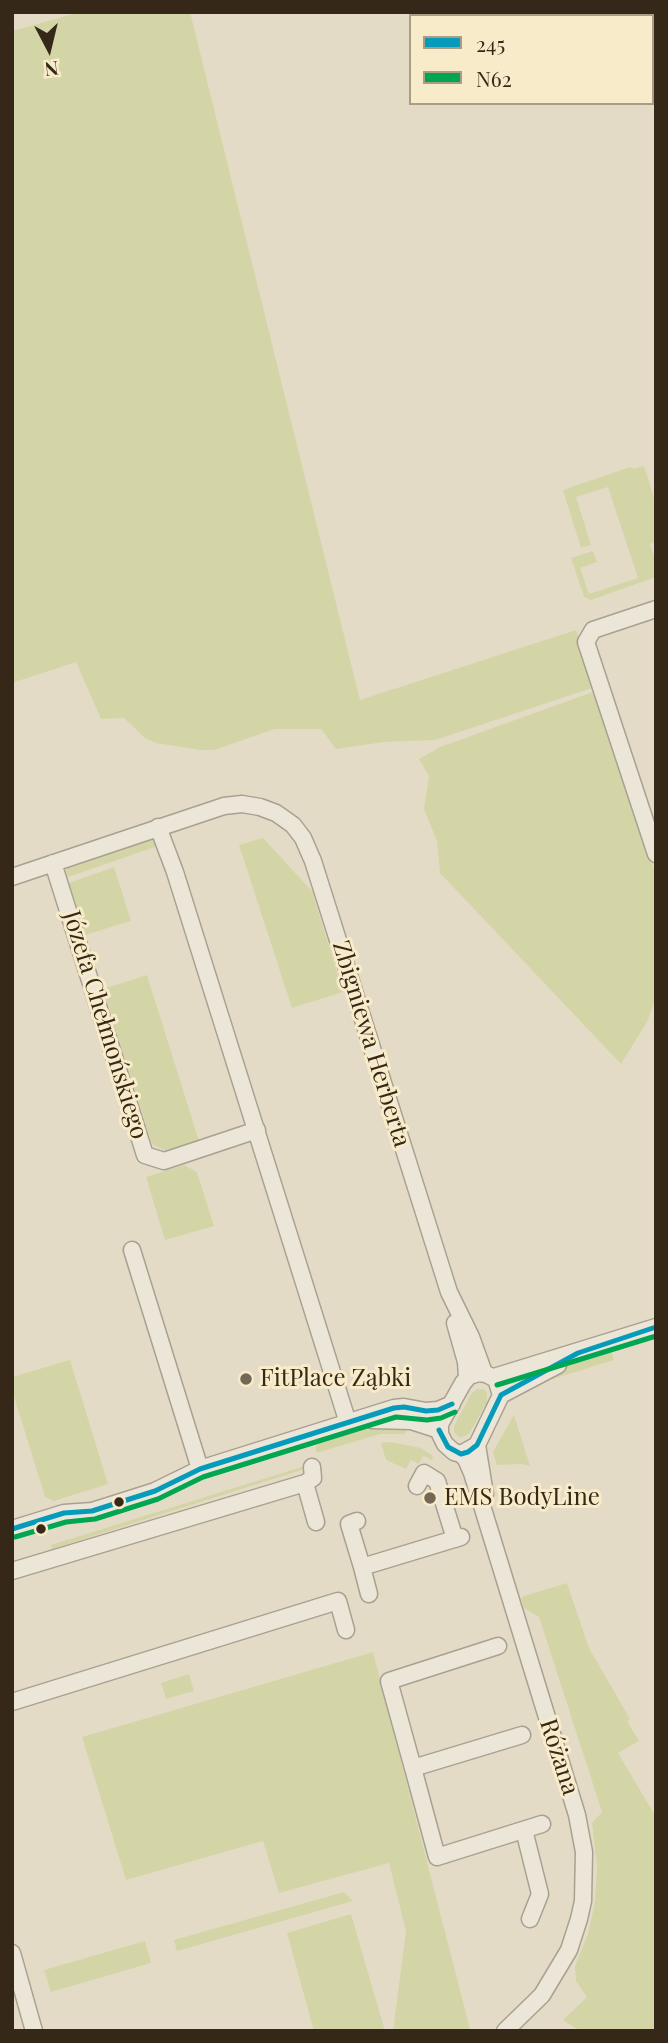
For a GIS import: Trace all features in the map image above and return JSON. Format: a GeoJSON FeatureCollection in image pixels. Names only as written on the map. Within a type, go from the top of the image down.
{"type":"FeatureCollection","features":[{"type":"Feature","properties":{"kind":"street"},"geometry":{"type":"LineString","coordinates":[[656,609],[593,630],[586,642],[656,854]]}},
{"type":"Feature","properties":{"kind":"street","name":"Zbigniewa Herberta"},"geometry":{"type":"LineString","coordinates":[[158,827],[203,811],[234,804],[252,805],[271,811],[298,831],[313,861],[449,1292],[501,1395]]}},
{"type":"Feature","properties":{"kind":"street"},"geometry":{"type":"LineString","coordinates":[[12,877],[158,827],[354,1422]]}},
{"type":"Feature","properties":{"kind":"street","name":"Józefa Chełmońskiego"},"geometry":{"type":"LineString","coordinates":[[53,863],[145,1155],[164,1161],[257,1130]]}},
{"type":"Feature","properties":{"kind":"street"},"geometry":{"type":"LineString","coordinates":[[132,1250],[200,1469]]}},
{"type":"Feature","properties":{"kind":"street","name":"Zbigniewa Herberta"},"geometry":{"type":"LineString","coordinates":[[449,1292],[466,1362],[467,1378]]}},
{"type":"Feature","properties":{"kind":"street"},"geometry":{"type":"LineString","coordinates":[[354,1422],[411,1421],[439,1430],[467,1378],[474,1374],[489,1375],[578,1353],[656,1327]]}},
{"type":"Feature","properties":{"kind":"street"},"geometry":{"type":"LineString","coordinates":[[461,1454],[477,1445],[501,1395],[578,1353]]}},
{"type":"Feature","properties":{"kind":"street"},"geometry":{"type":"LineString","coordinates":[[12,1529],[55,1515],[92,1511],[155,1490],[200,1469],[394,1408],[426,1411],[439,1410],[452,1404]]}},
{"type":"Feature","properties":{"kind":"street","name":"Różana"},"geometry":{"type":"LineString","coordinates":[[439,1430],[445,1444],[461,1454],[469,1466],[577,1815],[584,1847],[585,1878],[579,1919],[569,1950],[542,1995],[505,2031]]}},
{"type":"Feature","properties":{"kind":"street","name":"Różana"},"geometry":{"type":"LineString","coordinates":[[477,1445],[485,1492],[485,1517]]}},
{"type":"Feature","properties":{"kind":"street"},"geometry":{"type":"LineString","coordinates":[[12,1571],[305,1483],[313,1478],[312,1467]]}},
{"type":"Feature","properties":{"kind":"street"},"geometry":{"type":"LineString","coordinates":[[362,1567],[458,1538],[437,1481],[424,1473],[416,1486]]}},
{"type":"Feature","properties":{"kind":"street"},"geometry":{"type":"LineString","coordinates":[[305,1483],[316,1522]]}},
{"type":"Feature","properties":{"kind":"street"},"geometry":{"type":"LineString","coordinates":[[357,1521],[349,1524],[369,1594]]}},
{"type":"Feature","properties":{"kind":"street"},"geometry":{"type":"LineString","coordinates":[[12,1702],[338,1601],[346,1630]]}},
{"type":"Feature","properties":{"kind":"street"},"geometry":{"type":"LineString","coordinates":[[498,1646],[389,1681],[437,1857],[542,1824]]}},
{"type":"Feature","properties":{"kind":"street"},"geometry":{"type":"LineString","coordinates":[[413,1768],[522,1735]]}},
{"type":"Feature","properties":{"kind":"street"},"geometry":{"type":"LineString","coordinates":[[524,1830],[540,1894],[530,1919]]}},
{"type":"Feature","properties":{"kind":"street"},"geometry":{"type":"LineString","coordinates":[[12,1953],[34,2031]]}},
{"type":"Feature","properties":{"kind":"green space"},"geometry":{"type":"Polygon","coordinates":[[[81,12],[190,12],[360,700],[576,630],[656,875],[656,998],[647,1022],[621,1064],[440,873],[437,841],[424,809],[429,776],[419,759],[440,747],[593,692],[592,688],[435,740],[384,742],[336,749],[321,729],[275,729],[214,750],[200,750],[156,743],[145,738],[124,718],[101,719],[76,662],[12,683],[12,31],[81,12]]]}},
{"type":"Feature","properties":{"kind":"green space"},"geometry":{"type":"Polygon","coordinates":[[[644,466],[656,504],[656,542],[650,544],[656,561],[656,577],[591,600],[584,597],[571,558],[593,551],[597,562],[580,568],[589,594],[638,578],[608,487],[576,497],[591,545],[581,548],[563,490],[630,467],[634,469],[644,466]]]}},
{"type":"Feature","properties":{"kind":"green space"},"geometry":{"type":"Polygon","coordinates":[[[263,838],[312,891],[343,992],[292,1008],[239,845],[263,838]]]}},
{"type":"Feature","properties":{"kind":"green space"},"geometry":{"type":"Polygon","coordinates":[[[147,839],[155,840],[158,846],[65,878],[70,865],[147,839]]]}},
{"type":"Feature","properties":{"kind":"green space"},"geometry":{"type":"Polygon","coordinates":[[[114,867],[131,921],[85,935],[69,883],[114,867]]]}},
{"type":"Feature","properties":{"kind":"green space"},"geometry":{"type":"Polygon","coordinates":[[[147,975],[199,1141],[166,1151],[152,1144],[103,989],[147,975]]]}},
{"type":"Feature","properties":{"kind":"green space"},"geometry":{"type":"Polygon","coordinates":[[[184,1165],[197,1172],[214,1226],[165,1240],[146,1177],[184,1165]]]}},
{"type":"Feature","properties":{"kind":"green space"},"geometry":{"type":"Polygon","coordinates":[[[611,1350],[614,1360],[533,1385],[532,1383],[577,1362],[611,1350]]]}},
{"type":"Feature","properties":{"kind":"green space"},"geometry":{"type":"Polygon","coordinates":[[[70,1360],[108,1484],[54,1501],[45,1497],[12,1390],[12,1377],[70,1360]]]}},
{"type":"Feature","properties":{"kind":"green space"},"geometry":{"type":"Polygon","coordinates":[[[477,1389],[487,1392],[487,1402],[469,1434],[460,1438],[454,1432],[454,1426],[471,1394],[477,1389]]]}},
{"type":"Feature","properties":{"kind":"green space"},"geometry":{"type":"Polygon","coordinates":[[[514,1415],[530,1466],[497,1465],[493,1452],[514,1415]]]}},
{"type":"Feature","properties":{"kind":"green space"},"geometry":{"type":"Polygon","coordinates":[[[406,1426],[405,1434],[380,1434],[316,1453],[320,1442],[360,1429],[406,1426]]]}},
{"type":"Feature","properties":{"kind":"green space"},"geometry":{"type":"Polygon","coordinates":[[[391,1442],[421,1448],[433,1456],[432,1460],[423,1456],[419,1464],[411,1460],[406,1469],[386,1460],[381,1443],[391,1442]]]}},
{"type":"Feature","properties":{"kind":"green space"},"geometry":{"type":"Polygon","coordinates":[[[305,1466],[305,1469],[52,1549],[51,1545],[305,1466]]]}},
{"type":"Feature","properties":{"kind":"green space"},"geometry":{"type":"Polygon","coordinates":[[[567,1583],[589,1648],[630,1719],[627,1721],[639,1741],[618,1753],[656,1817],[656,2031],[580,2031],[563,2020],[587,1997],[576,1981],[575,1966],[588,1934],[595,1902],[597,1867],[592,1823],[602,1812],[539,1617],[524,1608],[521,1598],[567,1583]]]}},
{"type":"Feature","properties":{"kind":"green space"},"geometry":{"type":"Polygon","coordinates":[[[373,1652],[470,2029],[465,2031],[393,2031],[406,1931],[389,1863],[279,1893],[263,1841],[126,1880],[82,1737],[373,1652]]]}},
{"type":"Feature","properties":{"kind":"green space"},"geometry":{"type":"Polygon","coordinates":[[[189,1674],[194,1691],[166,1699],[161,1683],[189,1674]]]}},
{"type":"Feature","properties":{"kind":"green space"},"geometry":{"type":"Polygon","coordinates":[[[344,1892],[353,1901],[177,1951],[174,1940],[344,1892]]]}},
{"type":"Feature","properties":{"kind":"green space"},"geometry":{"type":"Polygon","coordinates":[[[351,1914],[385,2031],[314,2031],[287,1933],[351,1914]]]}},
{"type":"Feature","properties":{"kind":"green space"},"geometry":{"type":"Polygon","coordinates":[[[145,1941],[151,1963],[51,1992],[44,1970],[145,1941]]]}},
{"type":"Feature","properties":{"kind":"transit line","name":"245"},"geometry":{"type":"LineString","coordinates":[[501,1395],[578,1353],[656,1327]]}},
{"type":"Feature","properties":{"kind":"transit line","name":"N62"},"geometry":{"type":"LineString","coordinates":[[497,1385],[656,1336]]}},
{"type":"Feature","properties":{"kind":"transit line","name":"245"},"geometry":{"type":"LineString","coordinates":[[439,1430],[448,1447],[461,1454],[468,1452],[477,1445],[501,1395]]}},
{"type":"Feature","properties":{"kind":"transit line","name":"245"},"geometry":{"type":"LineString","coordinates":[[12,1529],[64,1513],[92,1511],[155,1491],[200,1469],[394,1408],[426,1411],[438,1410],[452,1404]]}},
{"type":"Feature","properties":{"kind":"transit line","name":"N62"},"geometry":{"type":"LineString","coordinates":[[15,1537],[66,1522],[95,1519],[158,1499],[203,1477],[396,1417],[427,1420],[455,1412]]}},
{"type":"Feature","properties":{"kind":"place","name":"FitPlace Ząbki"},"geometry":{"type":"Point","coordinates":[246,1379]}},
{"type":"Feature","properties":{"kind":"place","name":"EMS BodyLine"},"geometry":{"type":"Point","coordinates":[430,1498]}}]}
